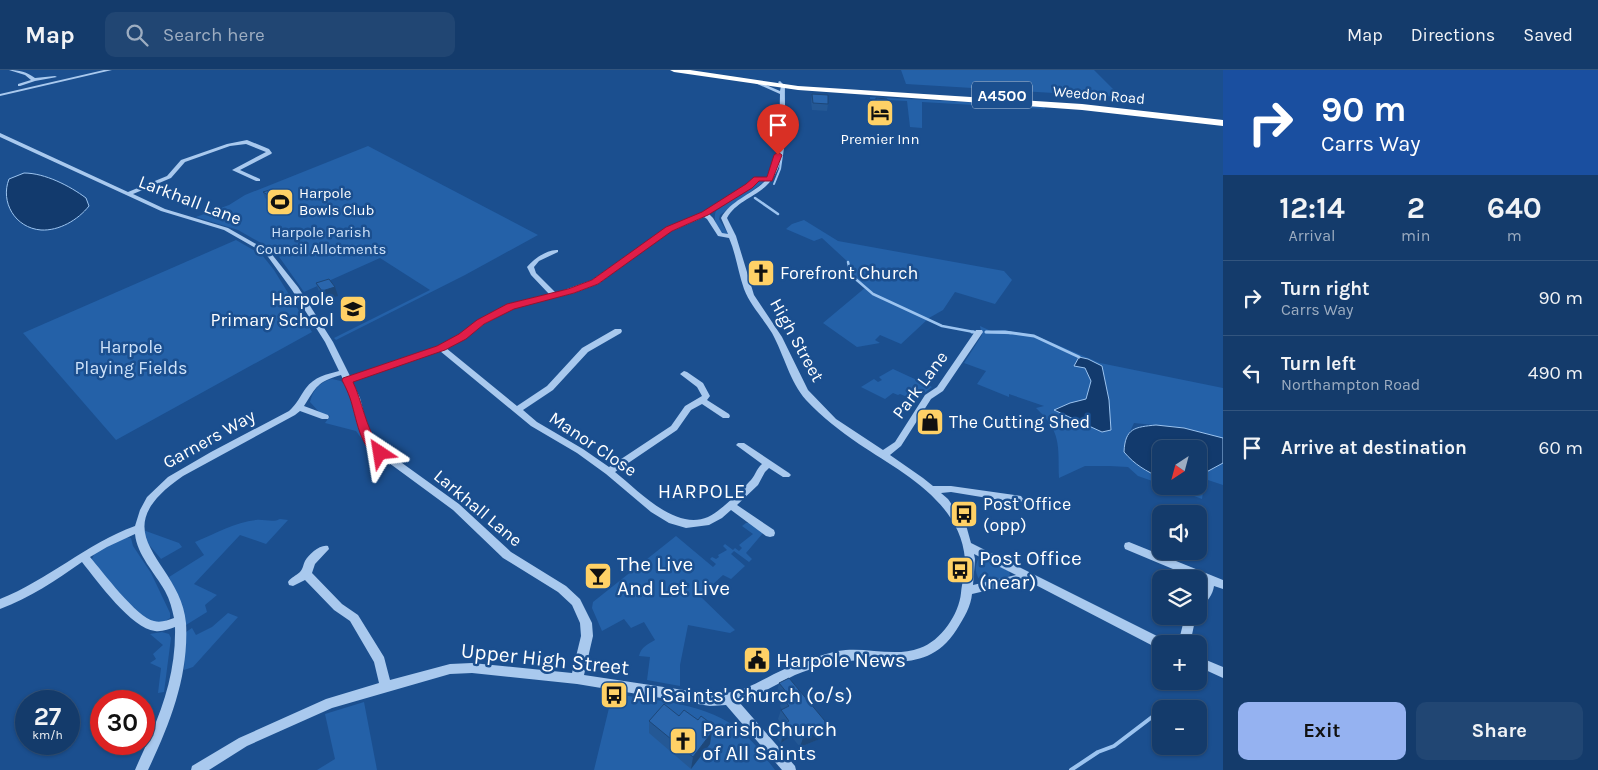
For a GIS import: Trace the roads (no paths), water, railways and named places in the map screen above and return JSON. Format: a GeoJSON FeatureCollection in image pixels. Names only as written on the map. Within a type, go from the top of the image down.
{"type":"FeatureCollection","features":[{"type":"Feature","properties":{"kind":"highway","name":"Weedon Road"},"geometry":{"type":"LineString","coordinates":[[674,70],[782,88],[1082,107],[1223,123]]}},
{"type":"Feature","properties":{"kind":"highway","name":"Weedon Road"},"geometry":{"type":"LineString","coordinates":[[696,70],[782,88],[842,87],[1068,99],[1223,117]]}},
{"type":"Feature","properties":{"kind":"street"},"geometry":{"type":"LineString","coordinates":[[11,70],[22,71],[34,80]]}},
{"type":"Feature","properties":{"kind":"street"},"geometry":{"type":"LineString","coordinates":[[0,90],[34,80],[84,70]]}},
{"type":"Feature","properties":{"kind":"street"},"geometry":{"type":"LineString","coordinates":[[0,95],[110,70]]}},
{"type":"Feature","properties":{"kind":"street"},"geometry":{"type":"LineString","coordinates":[[770,180],[781,141],[782,88]]}},
{"type":"Feature","properties":{"kind":"street","name":"Larkhall Lane"},"geometry":{"type":"LineString","coordinates":[[0,135],[163,210],[226,229],[268,253],[295,289],[329,342],[356,398],[364,429],[373,447],[456,507],[507,555],[562,589],[576,602],[582,612],[587,636],[577,679]]}},
{"type":"Feature","properties":{"kind":"street"},"geometry":{"type":"LineString","coordinates":[[127,194],[169,177],[183,161],[242,142],[267,150],[269,153],[235,170],[258,180]]}},
{"type":"Feature","properties":{"kind":"street","name":"Garners Way"},"geometry":{"type":"LineString","coordinates":[[140,528],[141,518],[150,500],[174,476],[299,407],[313,385],[318,381],[345,376],[441,348],[462,337],[498,312],[511,306],[571,291],[595,282],[663,233],[705,214],[757,179],[770,180]]}},
{"type":"Feature","properties":{"kind":"street","name":"High Street"},"geometry":{"type":"LineString","coordinates":[[729,699],[745,695],[792,671],[828,658],[845,655],[904,656],[924,652],[940,642],[955,623],[965,604],[968,590],[970,547],[967,537],[954,515],[932,490],[904,468],[846,432],[826,415],[802,389],[776,333],[750,295],[733,236],[724,218],[727,212],[770,180]]}},
{"type":"Feature","properties":{"kind":"street"},"geometry":{"type":"LineString","coordinates":[[705,214],[710,218],[720,235],[733,236]]}},
{"type":"Feature","properties":{"kind":"street"},"geometry":{"type":"LineString","coordinates":[[554,295],[533,274],[530,267],[537,260],[556,251]]}},
{"type":"Feature","properties":{"kind":"street","name":"Manor Close"},"geometry":{"type":"LineString","coordinates":[[517,410],[550,388],[585,350],[618,331]]}},
{"type":"Feature","properties":{"kind":"street","name":"Park Lane"},"geometry":{"type":"LineString","coordinates":[[883,455],[898,444],[928,397],[940,390],[979,332]]}},
{"type":"Feature","properties":{"kind":"street","name":"Manor Close"},"geometry":{"type":"LineString","coordinates":[[441,348],[534,424],[609,472],[654,509],[673,520],[686,524],[709,521],[756,483],[761,470],[768,464]]}},
{"type":"Feature","properties":{"kind":"street"},"geometry":{"type":"LineString","coordinates":[[609,472],[674,428],[688,408],[706,396],[704,390],[684,374]]}},
{"type":"Feature","properties":{"kind":"street"},"geometry":{"type":"LineString","coordinates":[[702,400],[726,416]]}},
{"type":"Feature","properties":{"kind":"street"},"geometry":{"type":"LineString","coordinates":[[299,407],[325,418]]}},
{"type":"Feature","properties":{"kind":"street"},"geometry":{"type":"LineString","coordinates":[[741,445],[786,475]]}},
{"type":"Feature","properties":{"kind":"street"},"geometry":{"type":"LineString","coordinates":[[932,490],[951,489],[1018,499]]}},
{"type":"Feature","properties":{"kind":"street"},"geometry":{"type":"LineString","coordinates":[[730,505],[770,533]]}},
{"type":"Feature","properties":{"kind":"street"},"geometry":{"type":"LineString","coordinates":[[0,604],[29,592],[111,538],[140,528],[141,542],[172,594],[180,621],[180,651],[173,694],[163,724],[141,770]]}},
{"type":"Feature","properties":{"kind":"street"},"geometry":{"type":"LineString","coordinates":[[1129,546],[1223,586]]}},
{"type":"Feature","properties":{"kind":"street"},"geometry":{"type":"LineString","coordinates":[[970,547],[1152,639]]}},
{"type":"Feature","properties":{"kind":"street"},"geometry":{"type":"LineString","coordinates":[[293,582],[306,574],[310,562],[324,549]]}},
{"type":"Feature","properties":{"kind":"street"},"geometry":{"type":"LineString","coordinates":[[83,556],[121,602],[148,624],[154,627],[180,621]]}},
{"type":"Feature","properties":{"kind":"street"},"geometry":{"type":"LineString","coordinates":[[306,574],[338,607],[354,618],[380,660],[385,686]]}},
{"type":"Feature","properties":{"kind":"street"},"geometry":{"type":"LineString","coordinates":[[968,590],[1029,577]]}},
{"type":"Feature","properties":{"kind":"street"},"geometry":{"type":"LineString","coordinates":[[1207,592],[1210,581]]}},
{"type":"Feature","properties":{"kind":"street"},"geometry":{"type":"LineString","coordinates":[[1207,666],[1223,674]]}},
{"type":"Feature","properties":{"kind":"street","name":"Upper High Street"},"geometry":{"type":"LineString","coordinates":[[197,770],[243,742],[330,704],[385,686],[450,669],[472,668],[577,679],[710,700],[729,699]]}},
{"type":"Feature","properties":{"kind":"street"},"geometry":{"type":"LineString","coordinates":[[729,699],[790,770]]}},
{"type":"Feature","properties":{"kind":"waterway"},"geometry":{"type":"LineString","coordinates":[[774,184],[780,169],[787,120]]}},
{"type":"Feature","properties":{"kind":"waterway"},"geometry":{"type":"LineString","coordinates":[[755,198],[778,214]]}},
{"type":"Feature","properties":{"kind":"waterway"},"geometry":{"type":"LineString","coordinates":[[848,262],[851,275],[873,294],[942,326],[974,332],[972,332]]}},
{"type":"Feature","properties":{"kind":"waterway"},"geometry":{"type":"LineString","coordinates":[[1011,333],[986,332],[1005,332],[1034,336],[1079,357]]}},
{"type":"Feature","properties":{"kind":"waterway"},"geometry":{"type":"LineString","coordinates":[[1071,770],[1098,752],[1114,746],[1152,717]]}},
{"type":"Feature","properties":{"kind":"place","name":"Premier Inn"},"geometry":{"type":"Point","coordinates":[880,113]}},
{"type":"Feature","properties":{"kind":"place","name":"Harpole Bowls Club"},"geometry":{"type":"Point","coordinates":[280,202]}},
{"type":"Feature","properties":{"kind":"place","name":"Forefront Church"},"geometry":{"type":"Point","coordinates":[761,273]}},
{"type":"Feature","properties":{"kind":"place","name":"Harpole Primary School"},"geometry":{"type":"Point","coordinates":[353,309]}},
{"type":"Feature","properties":{"kind":"place","name":"The Cutting Shed"},"geometry":{"type":"Point","coordinates":[930,422]}},
{"type":"Feature","properties":{"kind":"place","name":"Post Office (opp)"},"geometry":{"type":"Point","coordinates":[964,514]}},
{"type":"Feature","properties":{"kind":"place","name":"Post Office (near)"},"geometry":{"type":"Point","coordinates":[960,570]}},
{"type":"Feature","properties":{"kind":"place","name":"The Live And Let Live"},"geometry":{"type":"Point","coordinates":[598,576]}},
{"type":"Feature","properties":{"kind":"place","name":"Harpole News"},"geometry":{"type":"Point","coordinates":[757,660]}},
{"type":"Feature","properties":{"kind":"place","name":"All Saints' Church (o/s)"},"geometry":{"type":"Point","coordinates":[614,695]}},
{"type":"Feature","properties":{"kind":"place","name":"Parish Church of All Saints"},"geometry":{"type":"Point","coordinates":[683,741]}},
{"type":"Feature","properties":{"kind":"district","name":"HARPOLE"},"geometry":{"type":"Point","coordinates":[702,491]}},
{"type":"Feature","properties":{"kind":"park label","name":"Harpole Parish Council Allotments"},"geometry":{"type":"Point","coordinates":[321,240]}},
{"type":"Feature","properties":{"kind":"park label","name":"Harpole Playing Fields"},"geometry":{"type":"Point","coordinates":[131,357]}}]}
